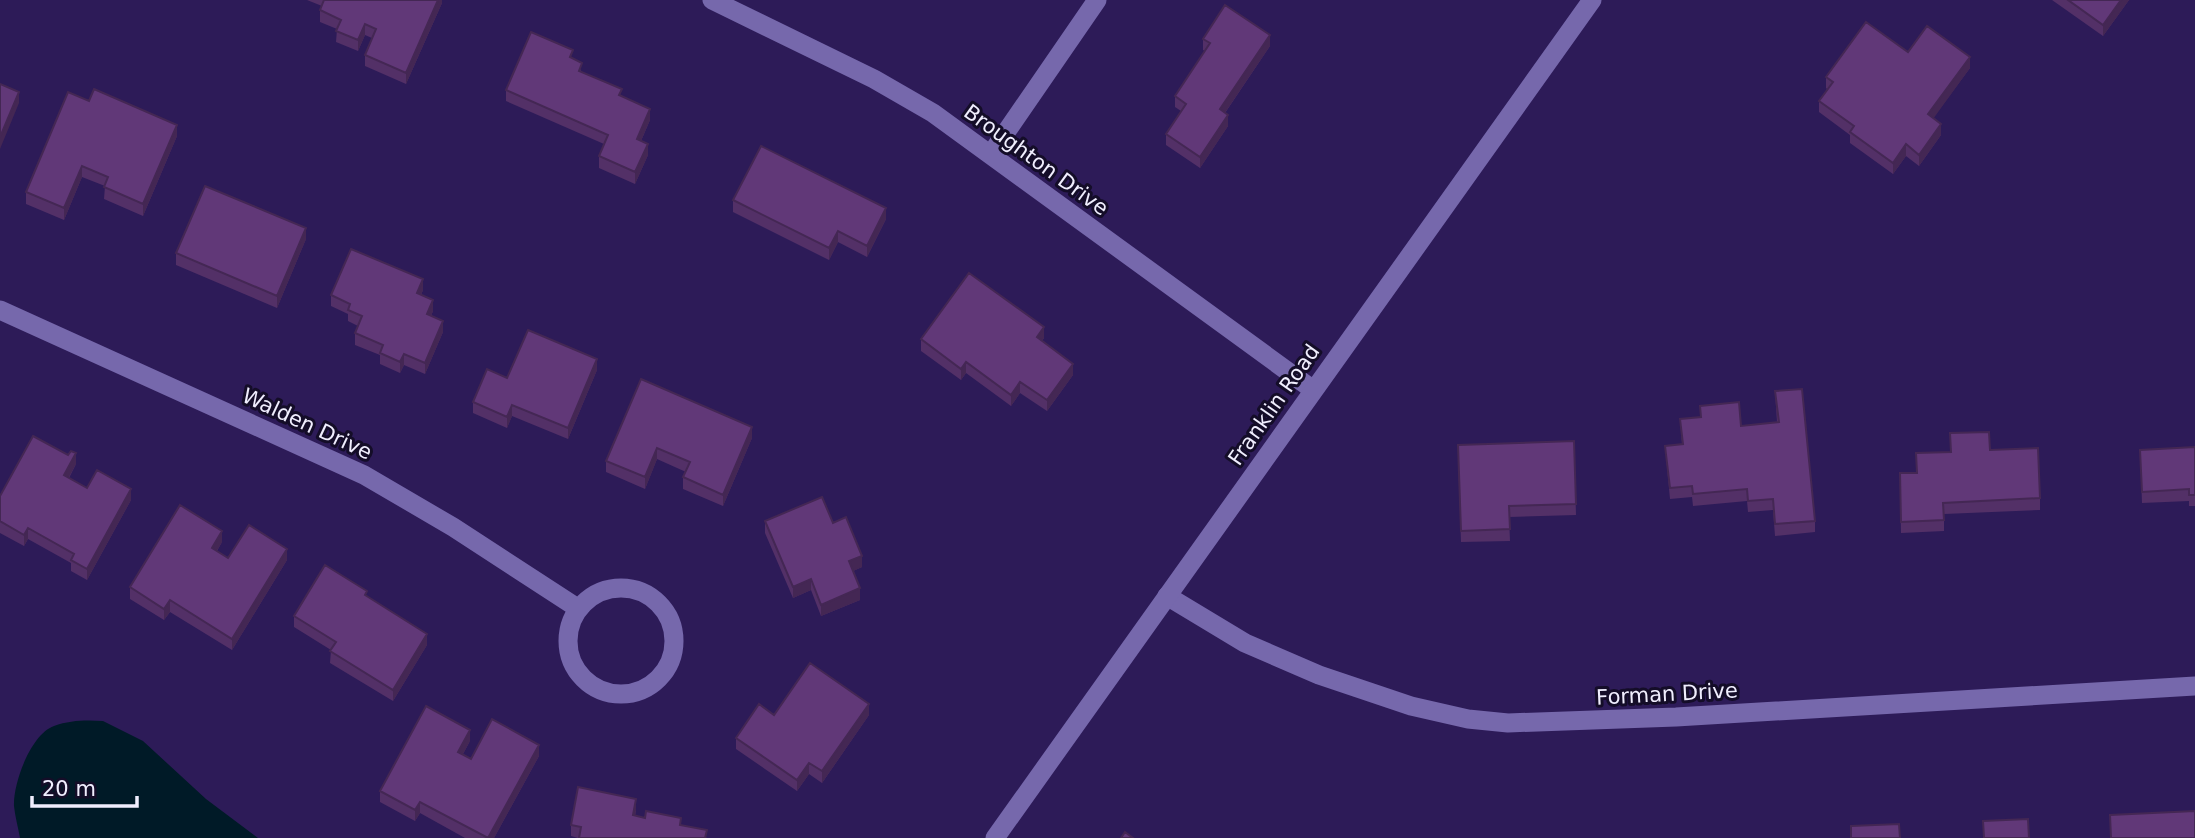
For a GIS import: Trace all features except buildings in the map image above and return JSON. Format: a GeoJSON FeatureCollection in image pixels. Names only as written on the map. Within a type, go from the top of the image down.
{"type":"FeatureCollection","features":[{"type":"Feature","properties":{"kind":"street","name":"Broughton Drive"},"geometry":{"type":"LineString","coordinates":[[712,0],[874,79],[933,113],[1312,389]]}},
{"type":"Feature","properties":{"kind":"street"},"geometry":{"type":"LineString","coordinates":[[991,154],[1097,0]]}},
{"type":"Feature","properties":{"kind":"street","name":"Franklin Road"},"geometry":{"type":"LineString","coordinates":[[995,838],[1312,389],[1592,0]]}},
{"type":"Feature","properties":{"kind":"street","name":"Walden Drive"},"geometry":{"type":"LineString","coordinates":[[0,310],[363,475],[453,527],[579,610]]}},
{"type":"Feature","properties":{"kind":"street"},"geometry":{"type":"LineString","coordinates":[[613,588],[634,589],[653,598],[667,614],[674,634],[673,654],[664,673],[649,687],[630,694],[609,693],[590,684],[576,669],[569,649],[570,628],[579,610],[594,596],[613,588]]}},
{"type":"Feature","properties":{"kind":"street","name":"Forman Drive"},"geometry":{"type":"LineString","coordinates":[[1167,596],[1245,643],[1319,675],[1411,706],[1468,719],[1508,723],[1676,717],[2195,686]]}},
{"type":"Feature","properties":{"kind":"water"},"geometry":{"type":"Polygon","coordinates":[[[103,721],[143,741],[206,799],[258,838],[20,838],[14,796],[25,760],[38,739],[46,731],[60,724],[103,721]]]}}]}
